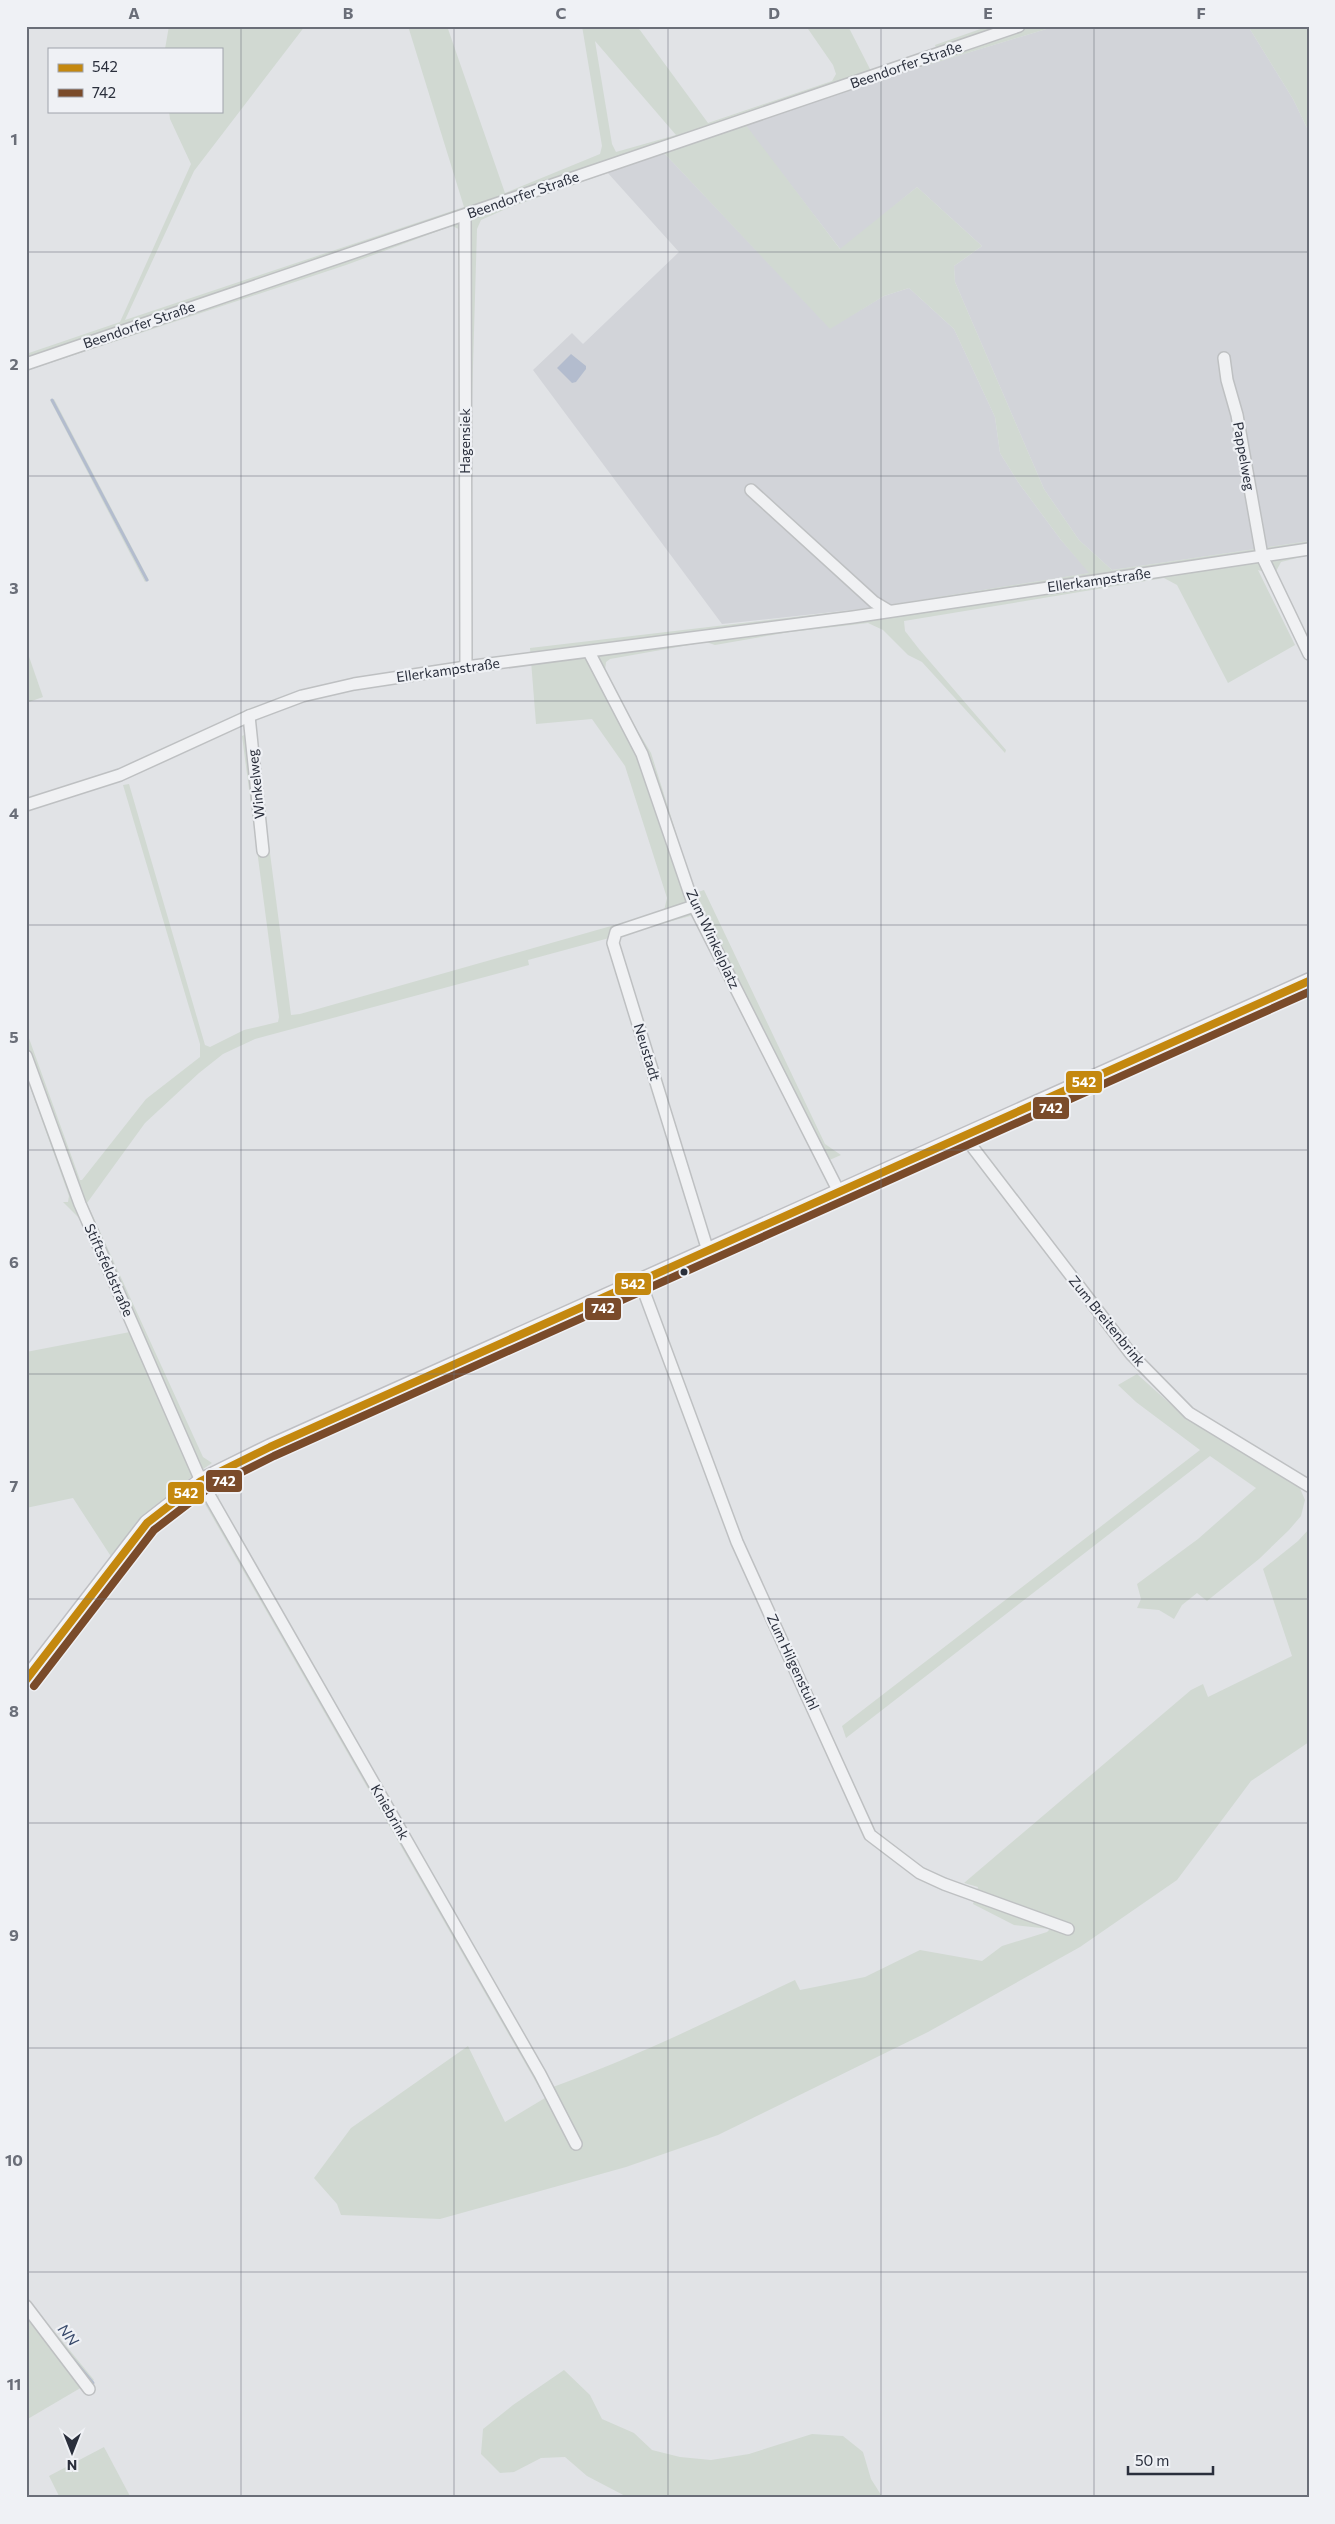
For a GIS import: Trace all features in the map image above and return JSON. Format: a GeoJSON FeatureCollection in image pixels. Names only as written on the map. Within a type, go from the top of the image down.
{"type":"FeatureCollection","features":[{"type":"Feature","properties":{"kind":"main road"},"geometry":{"type":"LineString","coordinates":[[26,1680],[147,1523],[201,1481],[270,1447],[1309,981]]}},
{"type":"Feature","properties":{"kind":"street","name":"Beendorfer Straße"},"geometry":{"type":"LineString","coordinates":[[26,364],[1019,26]]}},
{"type":"Feature","properties":{"kind":"street","name":"Hagensiek"},"geometry":{"type":"LineString","coordinates":[[465,215],[466,667]]}},
{"type":"Feature","properties":{"kind":"street","name":"Pappelweg"},"geometry":{"type":"LineString","coordinates":[[1224,358],[1227,380],[1237,415],[1262,556],[1309,654]]}},
{"type":"Feature","properties":{"kind":"street"},"geometry":{"type":"LineString","coordinates":[[751,490],[874,602],[889,611]]}},
{"type":"Feature","properties":{"kind":"street","name":"Ellerkampstraße"},"geometry":{"type":"LineString","coordinates":[[26,805],[120,775],[249,716],[302,696],[354,684],[466,667],[889,611],[1309,548]]}},
{"type":"Feature","properties":{"kind":"street"},"geometry":{"type":"LineString","coordinates":[[1296,630],[1309,628]]}},
{"type":"Feature","properties":{"kind":"street","name":"Zum Winkelplatz"},"geometry":{"type":"LineString","coordinates":[[589,652],[642,754],[694,906],[839,1192]]}},
{"type":"Feature","properties":{"kind":"street","name":"Winkelweg"},"geometry":{"type":"LineString","coordinates":[[249,716],[263,851]]}},
{"type":"Feature","properties":{"kind":"street","name":"Neustadt"},"geometry":{"type":"LineString","coordinates":[[694,906],[616,932],[613,942],[708,1251]]}},
{"type":"Feature","properties":{"kind":"street","name":"Stiftsfeldstraße"},"geometry":{"type":"LineString","coordinates":[[26,1056],[80,1204],[201,1481]]}},
{"type":"Feature","properties":{"kind":"street","name":"Zum Breitenbrink"},"geometry":{"type":"LineString","coordinates":[[964,1136],[1131,1354],[1189,1413],[1309,1486]]}},
{"type":"Feature","properties":{"kind":"street","name":"Zum Hilgenstuhl"},"geometry":{"type":"LineString","coordinates":[[640,1282],[737,1542],[870,1835],[920,1873],[944,1884],[1068,1928]]}},
{"type":"Feature","properties":{"kind":"street","name":"Kniebrink"},"geometry":{"type":"LineString","coordinates":[[201,1481],[535,2065],[576,2144]]}},
{"type":"Feature","properties":{"kind":"street"},"geometry":{"type":"LineString","coordinates":[[26,2306],[89,2388]]}},
{"type":"Feature","properties":{"kind":"shaded area"},"geometry":{"type":"Polygon","coordinates":[[[169,26],[305,26],[194,171],[125,320],[464,207],[408,26],[447,26],[505,193],[600,154],[602,146],[582,26],[637,26],[708,123],[832,81],[836,74],[833,65],[806,26],[848,26],[871,71],[936,48],[935,45],[989,26],[1056,26],[849,89],[745,124],[840,249],[917,187],[982,246],[954,266],[955,282],[1044,489],[1079,540],[1112,570],[1309,541],[1309,555],[1281,562],[1274,575],[1258,570],[1295,645],[1228,683],[1177,585],[1164,578],[904,621],[905,631],[1006,750],[1005,753],[922,662],[908,655],[883,630],[868,623],[790,632],[715,645],[706,642],[610,659],[606,662],[605,671],[611,686],[651,753],[695,893],[704,890],[825,1144],[841,1155],[818,1165],[694,915],[528,960],[529,965],[255,1039],[223,1054],[199,1073],[145,1123],[87,1203],[203,1457],[212,1463],[183,1484],[158,1506],[112,1558],[73,1498],[26,1508],[26,1352],[130,1332],[79,1218],[63,1202],[68,1202],[69,1196],[26,1076],[26,1030],[80,1180],[82,1180],[146,1099],[200,1057],[200,1044],[123,785],[129,784],[205,1045],[210,1047],[244,1030],[278,1022],[279,1017],[242,736],[254,730],[291,1015],[300,1014],[664,911],[667,898],[625,766],[592,719],[536,724],[530,648],[870,608],[1089,573],[1061,540],[1018,482],[1000,453],[995,417],[954,329],[909,288],[884,296],[830,329],[664,153],[508,208],[481,220],[477,229],[471,434],[460,410],[461,230],[452,226],[346,265],[26,371],[26,354],[120,322],[191,164],[170,119],[169,112],[222,112],[222,48],[165,48],[169,26]],[[595,41],[612,144],[616,152],[676,135],[595,41]]]}},
{"type":"Feature","properties":{"kind":"shaded area"},"geometry":{"type":"Polygon","coordinates":[[[1056,26],[1248,26],[1293,99],[1309,132],[1309,541],[1112,570],[1079,540],[1044,489],[955,282],[954,266],[982,246],[917,187],[841,250],[744,124],[849,89],[1056,26]]]}},
{"type":"Feature","properties":{"kind":"shaded area"},"geometry":{"type":"Polygon","coordinates":[[[1248,26],[1309,26],[1309,132],[1293,99],[1248,26]]]}},
{"type":"Feature","properties":{"kind":"shaded area"},"geometry":{"type":"Polygon","coordinates":[[[664,153],[830,328],[884,296],[909,288],[954,329],[995,417],[1000,453],[1018,482],[1061,540],[1090,573],[870,608],[722,624],[533,370],[572,333],[583,344],[679,252],[607,172],[664,153]]]}},
{"type":"Feature","properties":{"kind":"shaded area"},"geometry":{"type":"Polygon","coordinates":[[[54,399],[149,580],[145,582],[50,400],[54,399]]]}},
{"type":"Feature","properties":{"kind":"shaded area"},"geometry":{"type":"Polygon","coordinates":[[[26,648],[43,697],[26,703],[26,648]]]}},
{"type":"Feature","properties":{"kind":"shaded area"},"geometry":{"type":"Polygon","coordinates":[[[1137,1374],[1176,1409],[1227,1444],[1299,1486],[1305,1500],[1301,1516],[1259,1559],[1207,1601],[1197,1593],[1182,1605],[1174,1619],[1159,1610],[1137,1608],[1141,1599],[1137,1584],[1198,1539],[1256,1488],[1210,1456],[846,1738],[842,1726],[1200,1450],[1136,1402],[1118,1385],[1137,1374]]]}},
{"type":"Feature","properties":{"kind":"shaded area"},"geometry":{"type":"Polygon","coordinates":[[[219,1495],[218,1499],[553,2087],[645,2050],[795,1980],[800,1990],[865,1977],[920,1950],[982,1961],[1002,1946],[1047,1932],[1050,1929],[1014,1925],[973,1904],[978,1887],[964,1883],[1191,1690],[1203,1684],[1208,1697],[1292,1656],[1263,1569],[1298,1541],[1309,1529],[1309,1742],[1251,1781],[1177,1880],[1080,1947],[928,2032],[718,2135],[626,2167],[440,2219],[341,2215],[337,2204],[314,2178],[351,2128],[468,2046],[505,2122],[545,2098],[205,1504],[219,1495]]]}},
{"type":"Feature","properties":{"kind":"shaded area"},"geometry":{"type":"Polygon","coordinates":[[[26,2297],[94,2380],[26,2420],[26,2297]]]}},
{"type":"Feature","properties":{"kind":"shaded area"},"geometry":{"type":"Polygon","coordinates":[[[564,2370],[590,2395],[602,2419],[634,2433],[652,2450],[680,2457],[711,2460],[749,2454],[812,2434],[843,2436],[863,2452],[871,2479],[883,2498],[629,2498],[587,2476],[565,2457],[541,2458],[514,2472],[500,2473],[481,2454],[483,2429],[513,2405],[564,2370]]]}},
{"type":"Feature","properties":{"kind":"shaded area"},"geometry":{"type":"Polygon","coordinates":[[[104,2447],[131,2498],[60,2498],[49,2476],[104,2447]]]}},
{"type":"Feature","properties":{"kind":"water"},"geometry":{"type":"Polygon","coordinates":[[[571,354],[586,366],[586,369],[576,382],[572,383],[557,368],[571,354]]]}},
{"type":"Feature","properties":{"kind":"waterway"},"geometry":{"type":"LineString","coordinates":[[52,400],[147,580]]}},
{"type":"Feature","properties":{"kind":"waterway","name":"NN"},"geometry":{"type":"LineString","coordinates":[[73,2359],[93,2383]]}},
{"type":"Feature","properties":{"kind":"transit line","name":"542"},"geometry":{"type":"LineString","coordinates":[[26,1680],[147,1523],[201,1481],[270,1447],[1309,981]]}},
{"type":"Feature","properties":{"kind":"transit line","name":"742"},"geometry":{"type":"LineString","coordinates":[[34,1686],[154,1530],[206,1490],[274,1456],[1309,992]]}}]}
